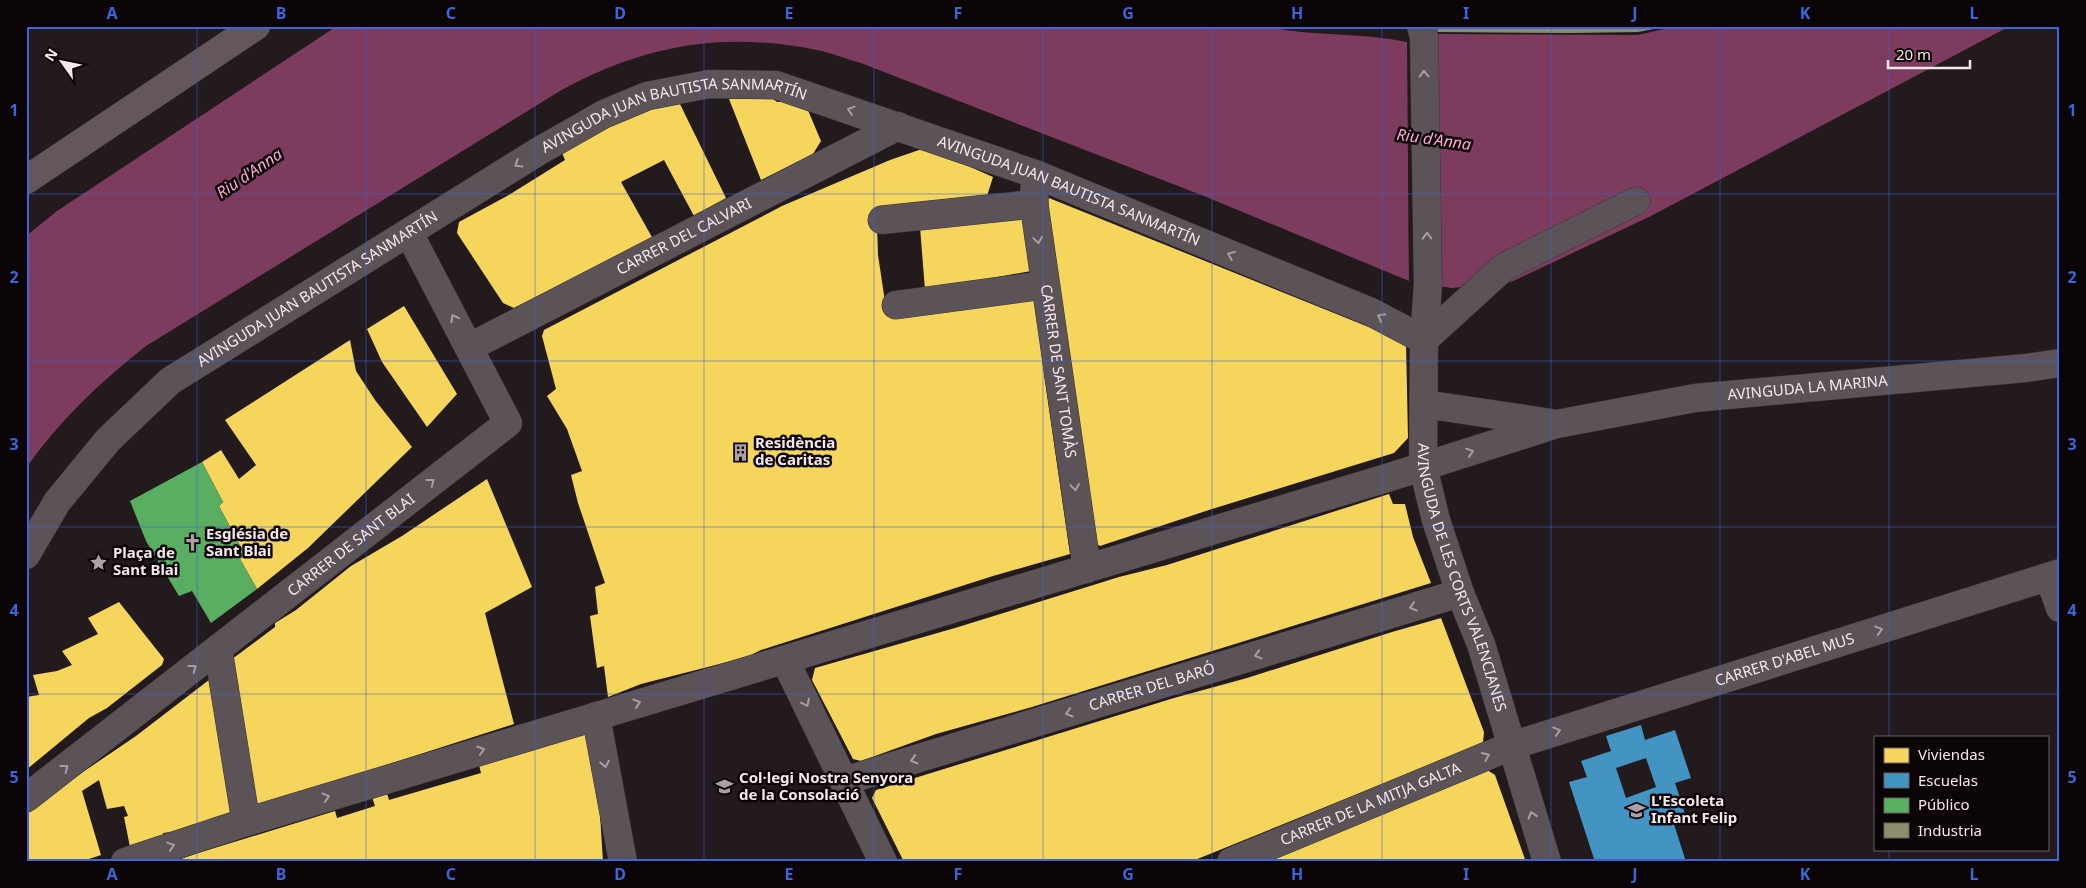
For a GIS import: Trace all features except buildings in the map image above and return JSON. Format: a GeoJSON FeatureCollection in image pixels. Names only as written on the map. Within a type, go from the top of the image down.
{"type":"FeatureCollection","features":[{"type":"Feature","properties":{"kind":"main road"},"geometry":{"type":"LineString","coordinates":[[26,180],[256,26]]}},
{"type":"Feature","properties":{"kind":"street","name":"AVINGUDA DE LES CORTS VALENCIANES"},"geometry":{"type":"LineString","coordinates":[[1422,31],[1428,285],[1424,340],[1423,467],[1436,520],[1460,593],[1481,644],[1510,746],[1547,862]]}},
{"type":"Feature","properties":{"kind":"street","name":"AVINGUDA JUAN BAUTISTA SANMARTÍN"},"geometry":{"type":"LineString","coordinates":[[26,555],[57,502],[102,447],[170,382],[539,151],[604,114],[647,96],[708,84],[776,84],[1034,174],[1371,312],[1424,340]]}},
{"type":"Feature","properties":{"kind":"street","name":"CARRER DEL CALVARI"},"geometry":{"type":"LineString","coordinates":[[470,347],[898,126]]}},
{"type":"Feature","properties":{"kind":"street","name":"CARRER DE SANT TOMÀS"},"geometry":{"type":"LineString","coordinates":[[1034,174],[1034,204],[1044,285],[1087,569]]}},
{"type":"Feature","properties":{"kind":"street"},"geometry":{"type":"LineString","coordinates":[[1424,340],[1504,267],[1636,201]]}},
{"type":"Feature","properties":{"kind":"street"},"geometry":{"type":"LineString","coordinates":[[882,220],[1034,204]]}},
{"type":"Feature","properties":{"kind":"street","name":"CARRER DE SANT BLAI"},"geometry":{"type":"LineString","coordinates":[[26,798],[508,423],[409,233]]}},
{"type":"Feature","properties":{"kind":"street"},"geometry":{"type":"LineString","coordinates":[[896,306],[1044,285]]}},
{"type":"Feature","properties":{"kind":"street","name":"AVINGUDA LA MARINA"},"geometry":{"type":"LineString","coordinates":[[1557,424],[1695,398],[2026,368],[2060,363]]}},
{"type":"Feature","properties":{"kind":"street"},"geometry":{"type":"LineString","coordinates":[[1424,404],[1557,424]]}},
{"type":"Feature","properties":{"kind":"street"},"geometry":{"type":"LineString","coordinates":[[124,862],[246,822],[1423,467],[1557,424]]}},
{"type":"Feature","properties":{"kind":"street"},"geometry":{"type":"LineString","coordinates":[[2055,575],[2060,608]]}},
{"type":"Feature","properties":{"kind":"street","name":"CARRER D'ABEL MUS"},"geometry":{"type":"LineString","coordinates":[[1510,746],[2055,575]]}},
{"type":"Feature","properties":{"kind":"street","name":"CARRER DEL BARÓ"},"geometry":{"type":"LineString","coordinates":[[844,781],[1460,593]]}},
{"type":"Feature","properties":{"kind":"street"},"geometry":{"type":"LineString","coordinates":[[218,649],[246,822]]}},
{"type":"Feature","properties":{"kind":"street"},"geometry":{"type":"LineString","coordinates":[[785,660],[883,862]]}},
{"type":"Feature","properties":{"kind":"street"},"geometry":{"type":"LineString","coordinates":[[596,716],[623,862]]}},
{"type":"Feature","properties":{"kind":"street","name":"CARRER DE LA MITJA GALTA"},"geometry":{"type":"LineString","coordinates":[[1231,862],[1510,746]]}},
{"type":"Feature","properties":{"kind":"water","name":"Riu d'Anna"},"geometry":{"type":"Polygon","coordinates":[[[337,26],[1263,26],[1299,32],[1371,37],[1407,42],[1409,281],[1209,198],[861,63],[823,51],[783,44],[717,42],[685,46],[653,53],[622,63],[591,75],[560,91],[146,346],[112,374],[66,418],[26,468],[26,236],[57,211],[337,26]]]}},
{"type":"Feature","properties":{"kind":"water"},"geometry":{"type":"Polygon","coordinates":[[[1677,26],[2010,26],[1649,217],[1511,282],[1452,288],[1436,286],[1436,34],[1638,35],[1677,26]]]}},
{"type":"Feature","properties":{"kind":"pier"},"geometry":{"type":"Polygon","coordinates":[[[1408,39],[1410,41],[1411,282],[1409,282],[1408,39]]]}},
{"type":"Feature","properties":{"kind":"place","name":"Residència de Caritas"},"geometry":{"type":"Point","coordinates":[741,452]}},
{"type":"Feature","properties":{"kind":"place","name":"Església de Sant Blai"},"geometry":{"type":"Point","coordinates":[192,543]}},
{"type":"Feature","properties":{"kind":"place","name":"Plaça de Sant Blai"},"geometry":{"type":"Point","coordinates":[99,562]}},
{"type":"Feature","properties":{"kind":"place","name":"Col·legi Nostra Senyora de la Consolació"},"geometry":{"type":"Point","coordinates":[725,787]}},
{"type":"Feature","properties":{"kind":"place","name":"L'Escoleta Infant Felip"},"geometry":{"type":"Point","coordinates":[1637,810]}}]}
